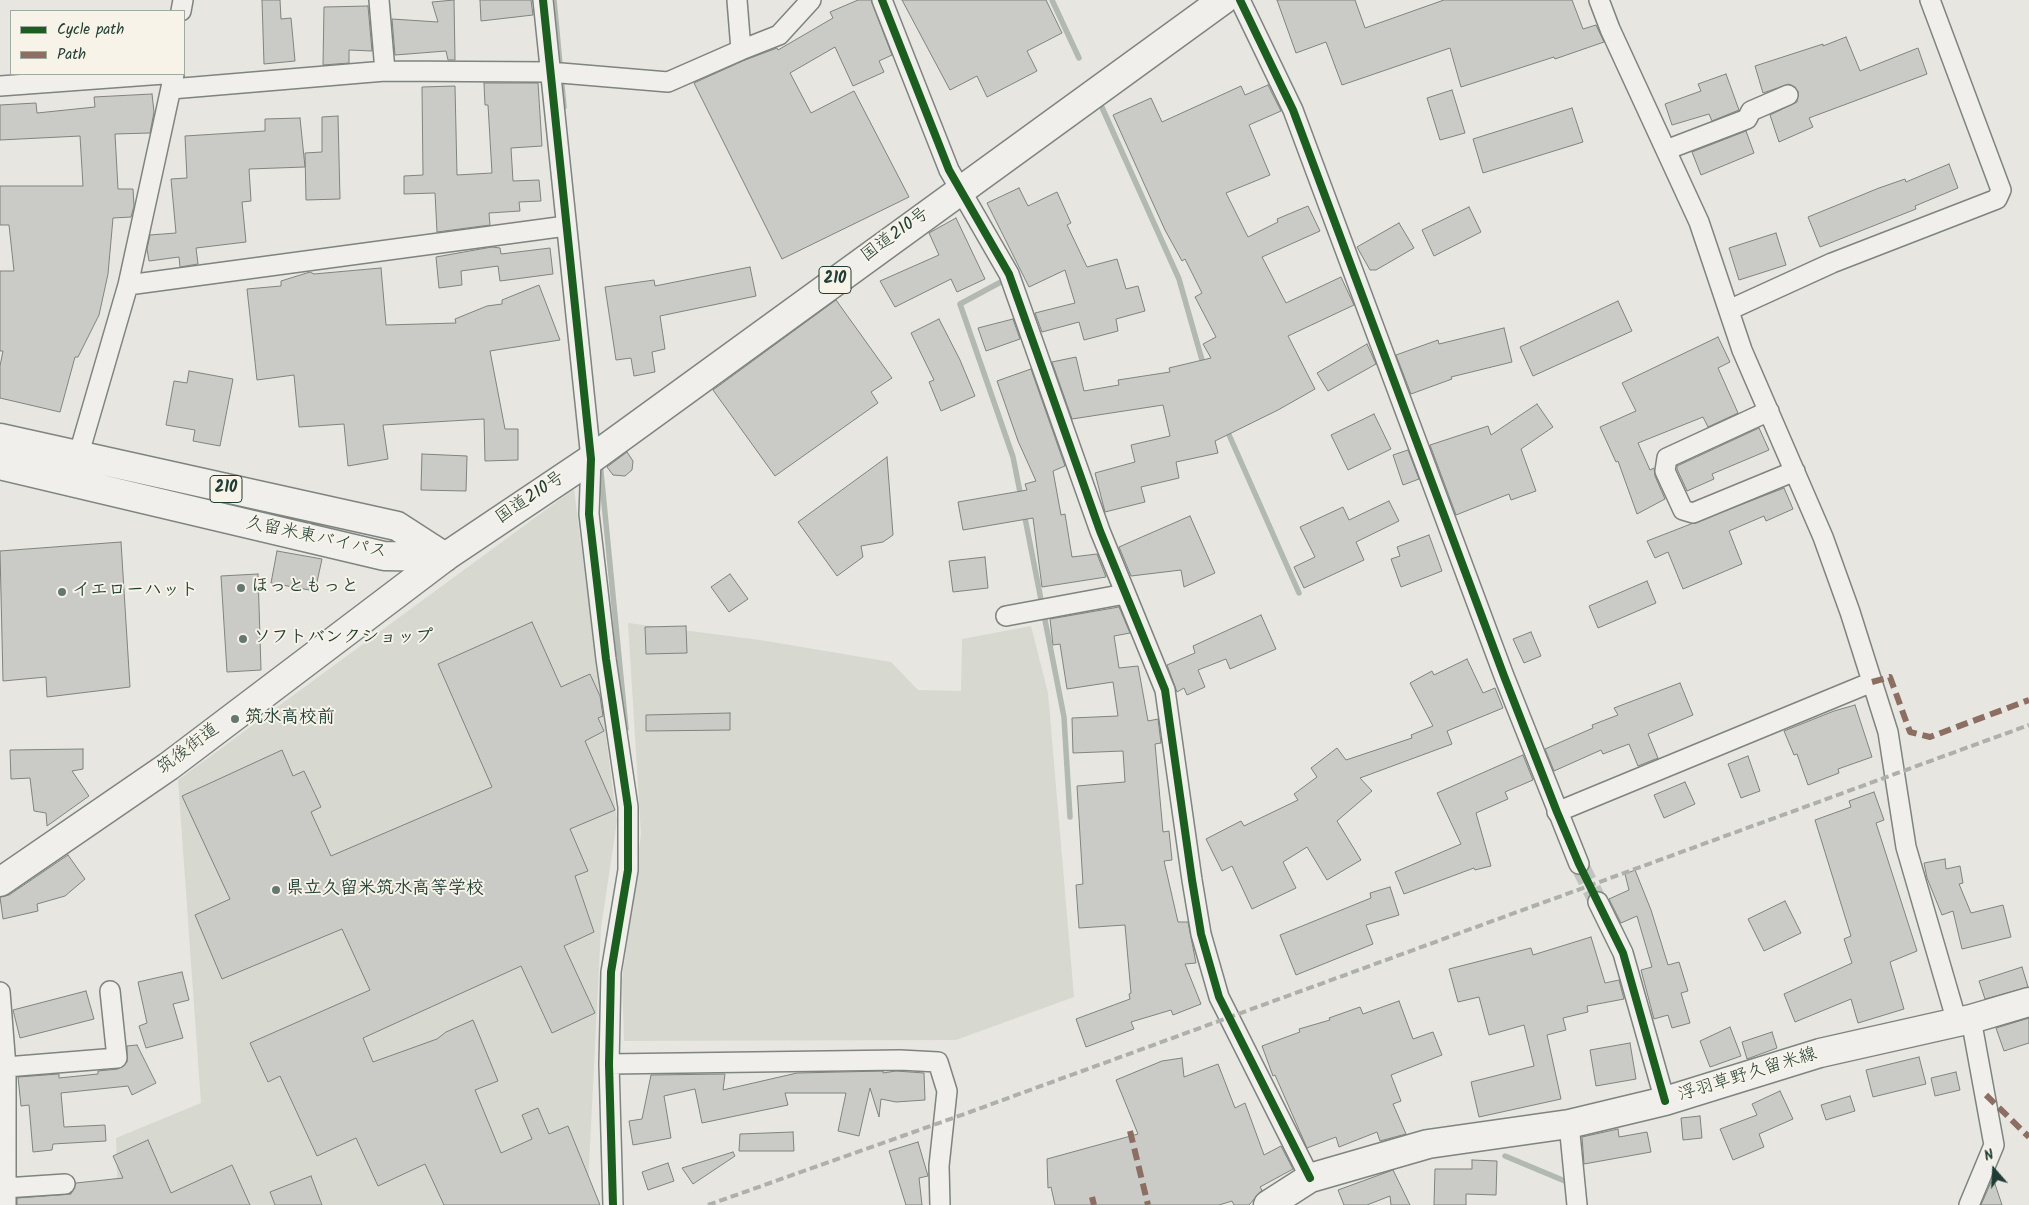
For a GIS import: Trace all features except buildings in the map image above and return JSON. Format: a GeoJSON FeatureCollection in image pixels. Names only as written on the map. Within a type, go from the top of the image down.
{"type":"FeatureCollection","features":[{"type":"Feature","properties":{"kind":"main road","name":"国道210号"},"geometry":{"type":"LineString","coordinates":[[445,557],[591,459],[1223,0]]}},
{"type":"Feature","properties":{"kind":"main road","name":"久留米東バイパス"},"geometry":{"type":"LineString","coordinates":[[0,438],[397,526],[445,557]]}},
{"type":"Feature","properties":{"kind":"main road","name":"久留米東バイパス"},"geometry":{"type":"LineString","coordinates":[[0,465],[384,556],[445,557]]}},
{"type":"Feature","properties":{"kind":"main road","name":"筑後街道"},"geometry":{"type":"LineString","coordinates":[[0,882],[169,766],[445,557]]}},
{"type":"Feature","properties":{"kind":"main road","name":"浮羽草野久留米線"},"geometry":{"type":"LineString","coordinates":[[1268,1205],[1310,1178],[1428,1144],[1568,1124],[1665,1101],[1820,1053],[1964,1020],[2029,1002]]}},
{"type":"Feature","properties":{"kind":"street"},"geometry":{"type":"LineString","coordinates":[[380,0],[385,71]]}},
{"type":"Feature","properties":{"kind":"street"},"geometry":{"type":"LineString","coordinates":[[543,0],[549,72],[591,459],[589,514],[606,659],[628,807],[628,870],[611,972],[609,1064],[613,1205]]}},
{"type":"Feature","properties":{"kind":"street"},"geometry":{"type":"LineString","coordinates":[[737,0],[742,50]]}},
{"type":"Feature","properties":{"kind":"street"},"geometry":{"type":"LineString","coordinates":[[0,86],[385,71],[549,72],[668,82],[779,35],[811,0]]}},
{"type":"Feature","properties":{"kind":"street"},"geometry":{"type":"LineString","coordinates":[[882,0],[948,170],[961,189],[1009,274],[1100,531],[1165,690],[1192,880],[1202,934],[1219,997],[1310,1178]]}},
{"type":"Feature","properties":{"kind":"street"},"geometry":{"type":"LineString","coordinates":[[1240,0],[1293,110],[1504,676],[1557,812],[1580,864]]}},
{"type":"Feature","properties":{"kind":"street"},"geometry":{"type":"LineString","coordinates":[[1599,0],[1610,29],[1699,222],[1742,350],[1823,537],[1888,732],[1906,847],[1964,1020],[1994,1145],[1968,1205]]}},
{"type":"Feature","properties":{"kind":"street"},"geometry":{"type":"LineString","coordinates":[[1729,310],[1832,263],[1997,199],[2001,190],[1930,0]]}},
{"type":"Feature","properties":{"kind":"street"},"geometry":{"type":"LineString","coordinates":[[72,483],[78,456],[128,285],[170,79]]}},
{"type":"Feature","properties":{"kind":"street"},"geometry":{"type":"LineString","coordinates":[[1666,150],[1747,119],[1751,111],[1788,95]]}},
{"type":"Feature","properties":{"kind":"street"},"geometry":{"type":"LineString","coordinates":[[128,285],[566,226]]}},
{"type":"Feature","properties":{"kind":"street"},"geometry":{"type":"LineString","coordinates":[[1769,411],[1667,458],[1665,471],[1683,510],[1693,513],[1795,471]]}},
{"type":"Feature","properties":{"kind":"street"},"geometry":{"type":"LineString","coordinates":[[1006,616],[1125,594]]}},
{"type":"Feature","properties":{"kind":"street"},"geometry":{"type":"LineString","coordinates":[[1557,812],[1872,682]]}},
{"type":"Feature","properties":{"kind":"street"},"geometry":{"type":"LineString","coordinates":[[1598,902],[1623,953],[1665,1101]]}},
{"type":"Feature","properties":{"kind":"street"},"geometry":{"type":"LineString","coordinates":[[6,1068],[117,1058],[110,991]]}},
{"type":"Feature","properties":{"kind":"street"},"geometry":{"type":"LineString","coordinates":[[0,992],[6,1068],[6,1197],[65,1184]]}},
{"type":"Feature","properties":{"kind":"street"},"geometry":{"type":"LineString","coordinates":[[609,1064],[900,1060],[938,1062],[947,1091],[939,1166],[940,1205]]}},
{"type":"Feature","properties":{"kind":"street"},"geometry":{"type":"LineString","coordinates":[[1568,1124],[1577,1205]]}},
{"type":"Feature","properties":{"kind":"shaded area"},"geometry":{"type":"Polygon","coordinates":[[[574,489],[617,821],[601,928],[587,1205],[118,1205],[116,1138],[201,1103],[178,780],[574,489]]]}},
{"type":"Feature","properties":{"kind":"shaded area"},"geometry":{"type":"Polygon","coordinates":[[[628,623],[760,640],[891,662],[918,690],[961,691],[962,639],[1031,626],[1048,693],[1074,997],[956,1040],[624,1041],[622,980],[641,834],[628,623]]]}},
{"type":"Feature","properties":{"kind":"waterway"},"geometry":{"type":"LineString","coordinates":[[554,0],[564,107]]}},
{"type":"Feature","properties":{"kind":"waterway"},"geometry":{"type":"LineString","coordinates":[[1052,0],[1079,58]]}},
{"type":"Feature","properties":{"kind":"waterway"},"geometry":{"type":"LineString","coordinates":[[1100,103],[1179,279],[1204,367]]}},
{"type":"Feature","properties":{"kind":"waterway"},"geometry":{"type":"LineString","coordinates":[[999,283],[960,304],[1013,457],[1021,497]]}},
{"type":"Feature","properties":{"kind":"waterway"},"geometry":{"type":"LineString","coordinates":[[1226,428],[1299,593]]}},
{"type":"Feature","properties":{"kind":"waterway"},"geometry":{"type":"LineString","coordinates":[[600,462],[626,729]]}},
{"type":"Feature","properties":{"kind":"waterway"},"geometry":{"type":"LineString","coordinates":[[1024,513],[1064,717],[1070,817]]}},
{"type":"Feature","properties":{"kind":"waterway"},"geometry":{"type":"LineString","coordinates":[[1505,1156],[1572,1184]]}},
{"type":"Feature","properties":{"kind":"tunnel"},"geometry":{"type":"LineString","coordinates":[[1579,864],[1598,902]]}},
{"type":"Feature","properties":{"kind":"railway"},"geometry":{"type":"LineString","coordinates":[[708,1205],[970,1112],[2029,725]]}},
{"type":"Feature","properties":{"kind":"marked path"},"geometry":{"type":"LineString","coordinates":[[1872,682],[1890,677],[1910,732],[1930,737],[2029,700]]}},
{"type":"Feature","properties":{"kind":"marked path"},"geometry":{"type":"LineString","coordinates":[[1986,1095],[2029,1137]]}},
{"type":"Feature","properties":{"kind":"marked path"},"geometry":{"type":"LineString","coordinates":[[1130,1131],[1148,1205]]}},
{"type":"Feature","properties":{"kind":"marked path"},"geometry":{"type":"LineString","coordinates":[[1092,1197],[1094,1205]]}},
{"type":"Feature","properties":{"kind":"cycle path"},"geometry":{"type":"LineString","coordinates":[[543,0],[591,459],[589,514],[606,659],[628,807],[628,870],[611,972],[609,1064],[613,1205]]}},
{"type":"Feature","properties":{"kind":"cycle path"},"geometry":{"type":"LineString","coordinates":[[882,0],[949,170],[1009,274],[1100,531],[1165,690],[1201,934],[1219,997],[1310,1178]]}},
{"type":"Feature","properties":{"kind":"cycle path"},"geometry":{"type":"LineString","coordinates":[[1240,0],[1293,110],[1504,676],[1557,812],[1579,864],[1623,953],[1665,1101]]}},
{"type":"Feature","properties":{"kind":"place","name":"ほっともっと"},"geometry":{"type":"Point","coordinates":[241,588]}},
{"type":"Feature","properties":{"kind":"place","name":"イエローハット"},"geometry":{"type":"Point","coordinates":[62,592]}},
{"type":"Feature","properties":{"kind":"place","name":"ソフトバンクショップ"},"geometry":{"type":"Point","coordinates":[243,639]}},
{"type":"Feature","properties":{"kind":"place","name":"筑水高校前"},"geometry":{"type":"Point","coordinates":[235,719]}},
{"type":"Feature","properties":{"kind":"place","name":"県立久留米筑水高等学校"},"geometry":{"type":"Point","coordinates":[276,890]}}]}
